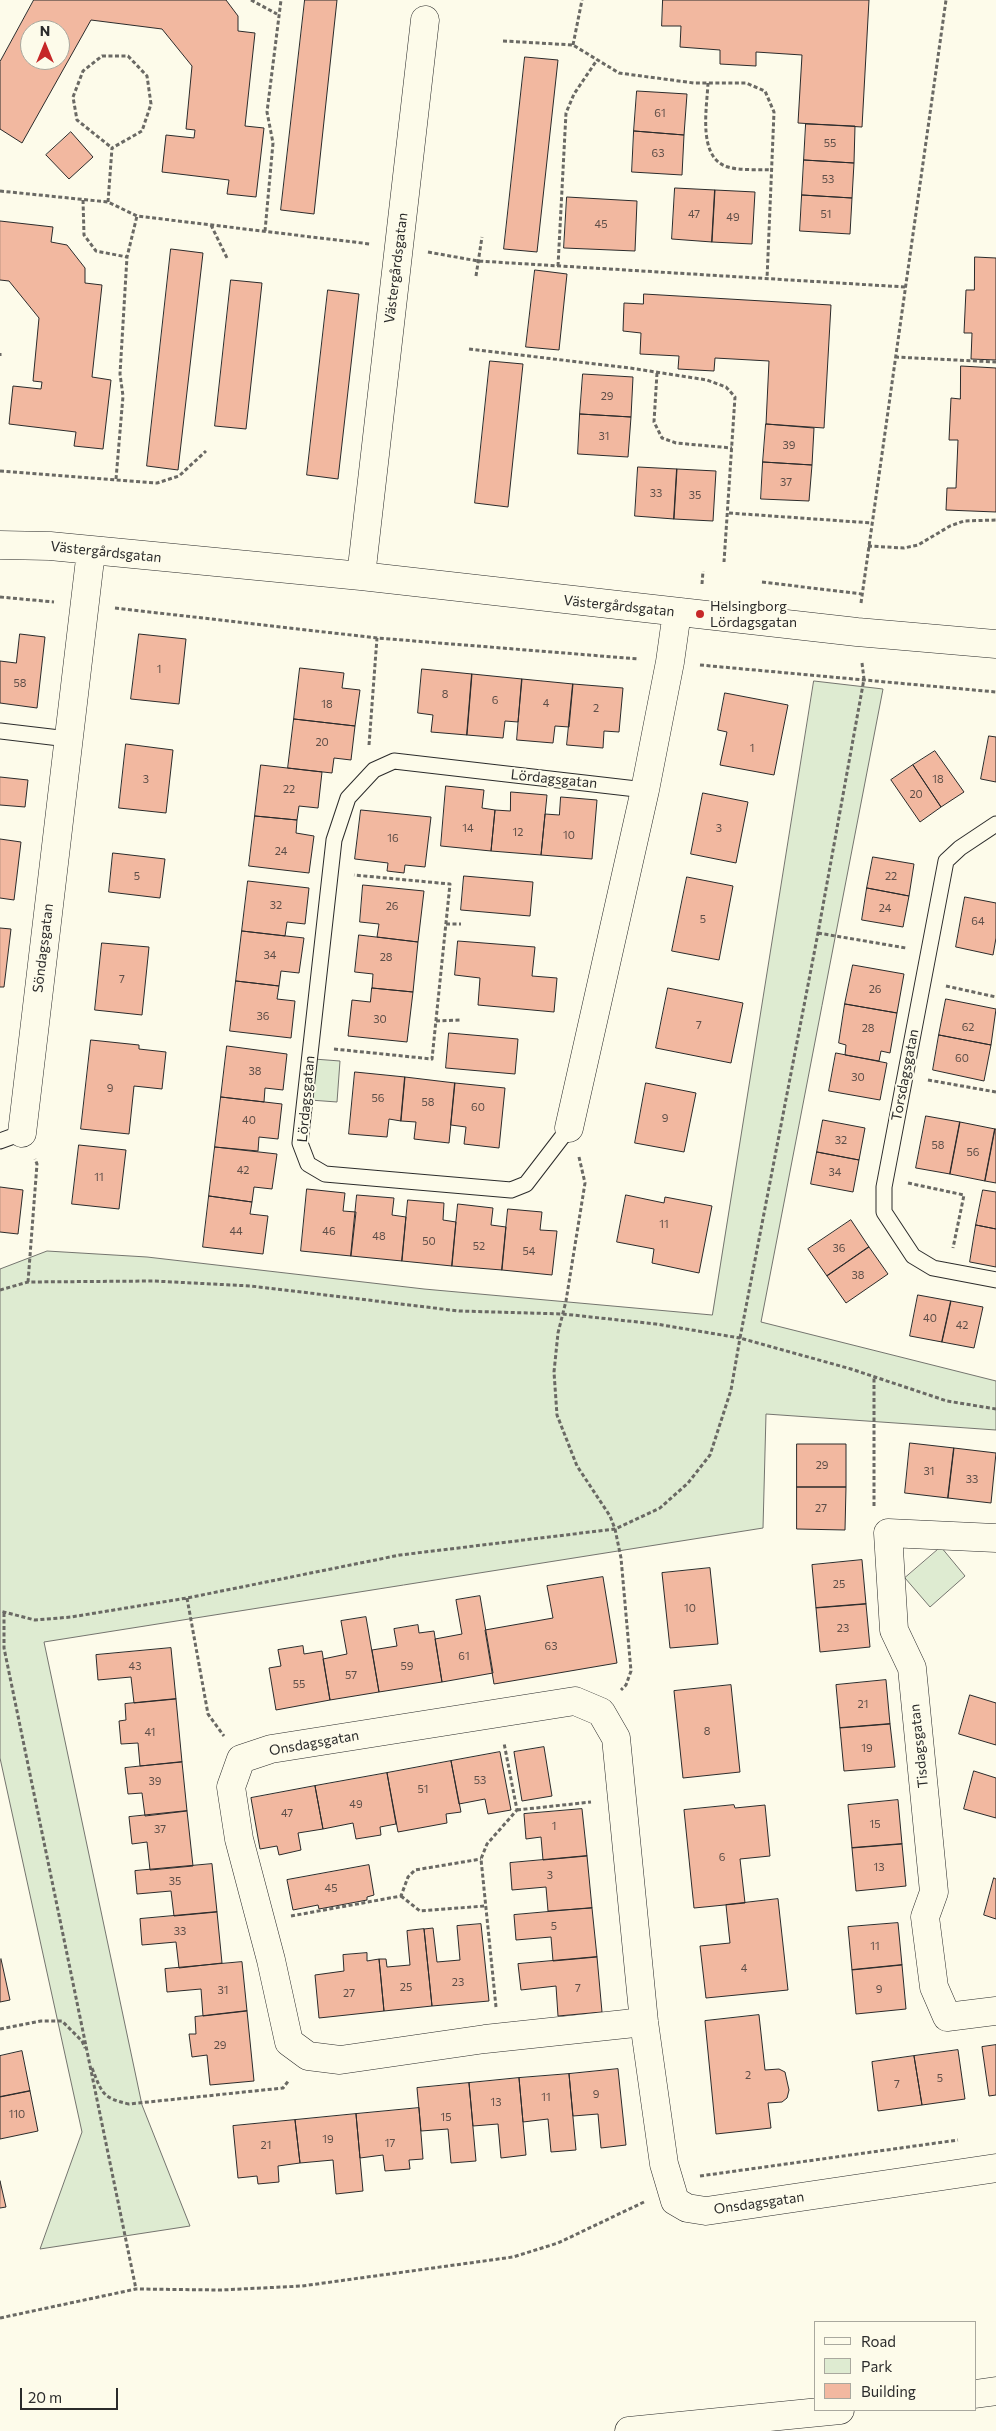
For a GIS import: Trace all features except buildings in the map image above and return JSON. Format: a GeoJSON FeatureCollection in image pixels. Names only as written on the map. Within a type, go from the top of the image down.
{"type":"FeatureCollection","features":[{"type":"Feature","properties":{"kind":"street","name":"Västergårdsgatan"},"geometry":{"type":"LineString","coordinates":[[361,576],[425,20]]}},
{"type":"Feature","properties":{"kind":"street","name":"Västergårdsgatan"},"geometry":{"type":"LineString","coordinates":[[0,545],[50,546],[361,576],[857,632],[996,644]]}},
{"type":"Feature","properties":{"kind":"street","name":"Söndagsgatan"},"geometry":{"type":"LineString","coordinates":[[11,1137],[68,739],[91,551]]}},
{"type":"Feature","properties":{"kind":"street","name":"Lördagsgatan"},"geometry":{"type":"LineString","coordinates":[[569,1128],[645,790],[670,662],[677,612]]}},
{"type":"Feature","properties":{"kind":"street"},"geometry":{"type":"LineString","coordinates":[[888,1533],[996,1538]]}},
{"type":"Feature","properties":{"kind":"street","name":"Tisdagsgatan"},"geometry":{"type":"LineString","coordinates":[[888,1533],[894,1630],[912,1668],[934,1892],[925,1917],[934,1987],[948,2017],[996,2011]]}},
{"type":"Feature","properties":{"kind":"street","name":"Onsdagsgatan"},"geometry":{"type":"LineString","coordinates":[[241,1759],[271,1748],[575,1702],[600,1712]]}},
{"type":"Feature","properties":{"kind":"street"},"geometry":{"type":"LineString","coordinates":[[600,1712],[616,1738],[644,2022],[670,2189]]}},
{"type":"Feature","properties":{"kind":"street"},"geometry":{"type":"LineString","coordinates":[[241,1759],[231,1787],[239,1839],[261,1922],[289,2042],[308,2056],[340,2060],[499,2038],[644,2022]]}},
{"type":"Feature","properties":{"kind":"street","name":"Onsdagsgatan"},"geometry":{"type":"LineString","coordinates":[[670,2189],[675,2201],[687,2208],[706,2211],[996,2168]]}},
{"type":"Feature","properties":{"kind":"street"},"geometry":{"type":"LineString","coordinates":[[976,2396],[996,2391]]}},
{"type":"Feature","properties":{"kind":"street"},"geometry":{"type":"LineString","coordinates":[[976,2396],[996,2397]]}},
{"type":"Feature","properties":{"kind":"street"},"geometry":{"type":"LineString","coordinates":[[629,2431],[830,2411]]}},
{"type":"Feature","properties":{"kind":"lane"},"geometry":{"type":"LineString","coordinates":[[0,732],[68,739]]}},
{"type":"Feature","properties":{"kind":"lane","name":"Lördagsgatan"},"geometry":{"type":"LineString","coordinates":[[569,1128],[526,1184],[511,1190],[325,1174],[308,1164],[300,1143],[334,840],[348,798],[374,770],[394,761],[645,790]]}},
{"type":"Feature","properties":{"kind":"lane","name":"Torsdagsgatan"},"geometry":{"type":"LineString","coordinates":[[996,824],[960,848],[946,861],[885,1178],[884,1212],[913,1256],[933,1268],[996,1280]]}},
{"type":"Feature","properties":{"kind":"path"},"geometry":{"type":"LineString","coordinates":[[251,0],[277,14]]}},
{"type":"Feature","properties":{"kind":"path"},"geometry":{"type":"LineString","coordinates":[[265,231],[273,143],[267,112],[280,0]]}},
{"type":"Feature","properties":{"kind":"path"},"geometry":{"type":"LineString","coordinates":[[573,45],[582,0]]}},
{"type":"Feature","properties":{"kind":"path"},"geometry":{"type":"LineString","coordinates":[[136,2289],[4,1648],[2,1612],[35,1620],[71,1617],[187,1598],[400,1555],[615,1529],[660,1508],[688,1483],[710,1455],[731,1390],[864,679],[857,632],[946,0]]}},
{"type":"Feature","properties":{"kind":"path"},"geometry":{"type":"LineString","coordinates":[[503,41],[573,45],[619,74],[708,83],[746,83],[765,91],[774,112],[767,279]]}},
{"type":"Feature","properties":{"kind":"path"},"geometry":{"type":"LineString","coordinates":[[102,56],[128,56],[147,76],[151,104],[142,131],[112,148],[77,120],[73,97],[82,71],[102,56]]}},
{"type":"Feature","properties":{"kind":"path"},"geometry":{"type":"LineString","coordinates":[[558,266],[566,113],[574,94],[597,60]]}},
{"type":"Feature","properties":{"kind":"path"},"geometry":{"type":"LineString","coordinates":[[708,83],[706,145],[715,159],[728,167],[772,170]]}},
{"type":"Feature","properties":{"kind":"path"},"geometry":{"type":"LineString","coordinates":[[108,202],[112,148]]}},
{"type":"Feature","properties":{"kind":"path"},"geometry":{"type":"LineString","coordinates":[[0,191],[108,202],[137,216],[399,247],[478,261],[905,287]]}},
{"type":"Feature","properties":{"kind":"path"},"geometry":{"type":"LineString","coordinates":[[83,200],[84,235],[96,251],[127,257]]}},
{"type":"Feature","properties":{"kind":"path"},"geometry":{"type":"LineString","coordinates":[[116,479],[123,396],[120,374],[127,257],[137,216]]}},
{"type":"Feature","properties":{"kind":"path"},"geometry":{"type":"LineString","coordinates":[[211,225],[228,260]]}},
{"type":"Feature","properties":{"kind":"path"},"geometry":{"type":"LineString","coordinates":[[476,276],[482,237]]}},
{"type":"Feature","properties":{"kind":"path"},"geometry":{"type":"LineString","coordinates":[[468,349],[656,372],[707,380],[726,387],[735,397],[729,513],[724,562]]}},
{"type":"Feature","properties":{"kind":"path"},"geometry":{"type":"LineString","coordinates":[[895,357],[996,362]]}},
{"type":"Feature","properties":{"kind":"path"},"geometry":{"type":"LineString","coordinates":[[656,372],[654,422],[662,438],[676,443],[732,448]]}},
{"type":"Feature","properties":{"kind":"path"},"geometry":{"type":"LineString","coordinates":[[0,471],[157,483],[179,476],[206,451]]}},
{"type":"Feature","properties":{"kind":"path"},"geometry":{"type":"LineString","coordinates":[[729,513],[872,523]]}},
{"type":"Feature","properties":{"kind":"path"},"geometry":{"type":"LineString","coordinates":[[868,546],[904,548],[918,545],[950,526],[964,521],[996,520]]}},
{"type":"Feature","properties":{"kind":"path"},"geometry":{"type":"LineString","coordinates":[[702,585],[704,571]]}},
{"type":"Feature","properties":{"kind":"path"},"geometry":{"type":"LineString","coordinates":[[762,582],[862,594]]}},
{"type":"Feature","properties":{"kind":"path"},"geometry":{"type":"LineString","coordinates":[[0,597],[377,638],[670,662],[996,692]]}},
{"type":"Feature","properties":{"kind":"path"},"geometry":{"type":"LineString","coordinates":[[374,770],[369,750],[377,638]]}},
{"type":"Feature","properties":{"kind":"path"},"geometry":{"type":"LineString","coordinates":[[311,1046],[432,1059],[450,884],[331,872]]}},
{"type":"Feature","properties":{"kind":"path"},"geometry":{"type":"LineString","coordinates":[[446,924],[461,924]]}},
{"type":"Feature","properties":{"kind":"path"},"geometry":{"type":"LineString","coordinates":[[818,933],[929,952]]}},
{"type":"Feature","properties":{"kind":"path"},"geometry":{"type":"LineString","coordinates":[[923,982],[996,996]]}},
{"type":"Feature","properties":{"kind":"path"},"geometry":{"type":"LineString","coordinates":[[436,1020],[461,1020]]}},
{"type":"Feature","properties":{"kind":"path"},"geometry":{"type":"LineString","coordinates":[[905,1076],[996,1092]]}},
{"type":"Feature","properties":{"kind":"path"},"geometry":{"type":"LineString","coordinates":[[569,1128],[585,1183],[563,1314],[558,1333],[554,1372],[557,1415],[577,1466],[610,1516],[615,1529],[621,1558],[631,1671],[626,1685],[600,1712]]}},
{"type":"Feature","properties":{"kind":"path"},"geometry":{"type":"LineString","coordinates":[[11,1137],[37,1164],[28,1282]]}},
{"type":"Feature","properties":{"kind":"path"},"geometry":{"type":"LineString","coordinates":[[885,1178],[964,1195],[948,1271]]}},
{"type":"Feature","properties":{"kind":"path"},"geometry":{"type":"LineString","coordinates":[[0,1290],[28,1282],[154,1281],[242,1286],[459,1312],[563,1314],[656,1324],[740,1338],[874,1376],[947,1401],[996,1409]]}},
{"type":"Feature","properties":{"kind":"path"},"geometry":{"type":"LineString","coordinates":[[874,1376],[874,1517],[888,1533]]}},
{"type":"Feature","properties":{"kind":"path"},"geometry":{"type":"LineString","coordinates":[[187,1598],[208,1714],[241,1759]]}},
{"type":"Feature","properties":{"kind":"path"},"geometry":{"type":"LineString","coordinates":[[498,1713],[517,1810]]}},
{"type":"Feature","properties":{"kind":"path"},"geometry":{"type":"LineString","coordinates":[[499,2038],[481,1859],[487,1844],[517,1810],[622,1799]]}},
{"type":"Feature","properties":{"kind":"path"},"geometry":{"type":"LineString","coordinates":[[401,1896],[408,1877],[415,1870],[481,1859]]}},
{"type":"Feature","properties":{"kind":"path"},"geometry":{"type":"LineString","coordinates":[[261,1922],[401,1896],[420,1911],[428,1912],[486,1906]]}},
{"type":"Feature","properties":{"kind":"path"},"geometry":{"type":"LineString","coordinates":[[0,2029],[41,2020],[62,2020],[82,2041],[102,2094],[111,2101],[128,2104],[283,2088],[308,2056]]}},
{"type":"Feature","properties":{"kind":"path"},"geometry":{"type":"LineString","coordinates":[[0,2318],[136,2289],[222,2290],[302,2286],[513,2258],[572,2237],[691,2177],[966,2139]]}},
{"type":"Feature","properties":{"kind":"green space"},"geometry":{"type":"Polygon","coordinates":[[[814,681],[883,689],[761,1322],[996,1381],[996,1430],[766,1414],[763,1528],[44,1642],[142,2105],[190,2226],[40,2249],[82,2132],[0,1758],[0,1269],[47,1251],[147,1257],[424,1289],[712,1315],[814,681]]]}},
{"type":"Feature","properties":{"kind":"green space"},"geometry":{"type":"Polygon","coordinates":[[[314,1059],[340,1061],[337,1102],[310,1100],[314,1059]]]}},
{"type":"Feature","properties":{"kind":"green space"},"geometry":{"type":"Polygon","coordinates":[[[941,1547],[965,1576],[930,1607],[905,1578],[941,1547]]]}},
{"type":"Feature","properties":{"kind":"place","name":"Helsingborg Lördagsgatan"},"geometry":{"type":"Point","coordinates":[700,614]}}]}
